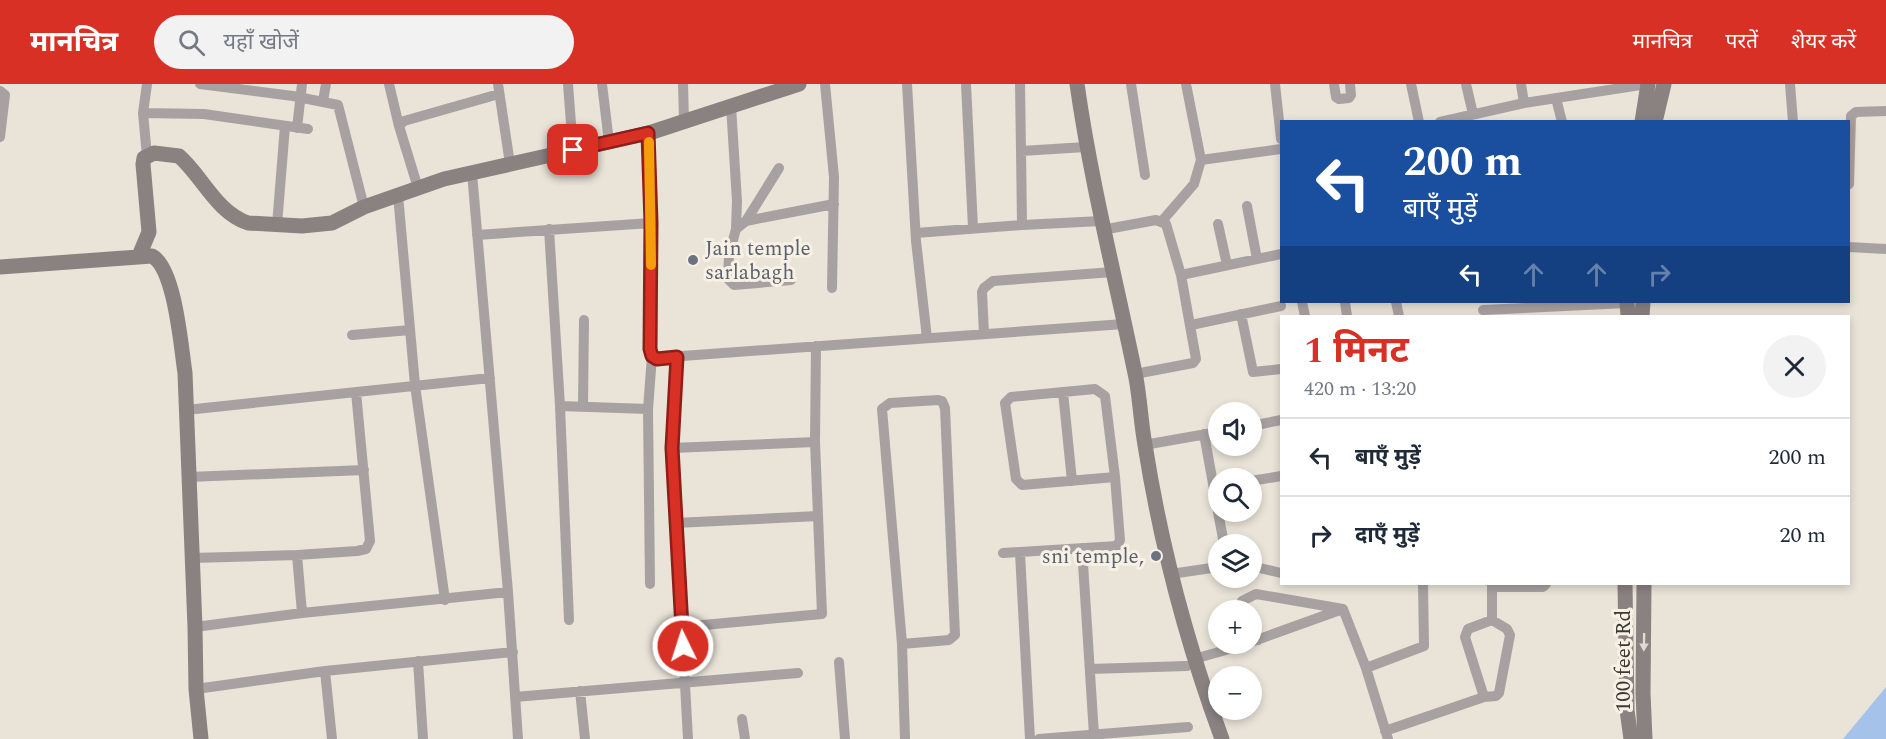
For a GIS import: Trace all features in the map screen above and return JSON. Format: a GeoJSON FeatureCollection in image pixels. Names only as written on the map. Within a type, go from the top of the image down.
{"type":"FeatureCollection","features":[{"type":"Feature","properties":{"kind":"street"},"geometry":{"type":"LineString","coordinates":[[147,84],[143,113],[147,156]]}},
{"type":"Feature","properties":{"kind":"street"},"geometry":{"type":"LineString","coordinates":[[200,84],[221,85],[336,104],[339,107],[364,207]]}},
{"type":"Feature","properties":{"kind":"street"},"geometry":{"type":"LineString","coordinates":[[277,225],[297,128],[302,84]]}},
{"type":"Feature","properties":{"kind":"street"},"geometry":{"type":"LineString","coordinates":[[323,101],[326,84]]}},
{"type":"Feature","properties":{"kind":"street"},"geometry":{"type":"LineString","coordinates":[[389,84],[418,188]]}},
{"type":"Feature","properties":{"kind":"street"},"geometry":{"type":"LineString","coordinates":[[568,84],[573,150]]}},
{"type":"Feature","properties":{"kind":"street"},"geometry":{"type":"LineString","coordinates":[[603,84],[609,142]]}},
{"type":"Feature","properties":{"kind":"street"},"geometry":{"type":"LineString","coordinates":[[683,84],[684,120]]}},
{"type":"Feature","properties":{"kind":"street"},"geometry":{"type":"LineString","coordinates":[[139,256],[150,232],[143,164],[147,156],[159,153],[179,156],[232,216],[248,223],[308,226],[332,223],[364,207],[444,179],[648,133],[799,84]]}},
{"type":"Feature","properties":{"kind":"street"},"geometry":{"type":"LineString","coordinates":[[825,84],[834,177],[832,288]]}},
{"type":"Feature","properties":{"kind":"street"},"geometry":{"type":"LineString","coordinates":[[907,84],[916,233],[927,338]]}},
{"type":"Feature","properties":{"kind":"street"},"geometry":{"type":"LineString","coordinates":[[966,84],[973,228]]}},
{"type":"Feature","properties":{"kind":"street"},"geometry":{"type":"LineString","coordinates":[[1020,84],[1022,225]]}},
{"type":"Feature","properties":{"kind":"street"},"geometry":{"type":"LineString","coordinates":[[1077,84],[1086,147],[1135,374],[1144,445],[1171,574],[1191,663],[1222,739]]}},
{"type":"Feature","properties":{"kind":"street"},"geometry":{"type":"LineString","coordinates":[[1131,84],[1145,176]]}},
{"type":"Feature","properties":{"kind":"street"},"geometry":{"type":"LineString","coordinates":[[1162,221],[1194,184],[1201,160],[1186,84]]}},
{"type":"Feature","properties":{"kind":"street"},"geometry":{"type":"LineString","coordinates":[[1275,84],[1280,130]]}},
{"type":"Feature","properties":{"kind":"street"},"geometry":{"type":"LineString","coordinates":[[1334,84],[1336,97],[1339,99],[1349,98],[1350,84]]}},
{"type":"Feature","properties":{"kind":"street"},"geometry":{"type":"LineString","coordinates":[[1412,84],[1419,120]]}},
{"type":"Feature","properties":{"kind":"street"},"geometry":{"type":"LineString","coordinates":[[1466,84],[1473,114]]}},
{"type":"Feature","properties":{"kind":"street"},"geometry":{"type":"LineString","coordinates":[[1521,84],[1524,103]]}},
{"type":"Feature","properties":{"kind":"street"},"geometry":{"type":"LineString","coordinates":[[1448,120],[1524,103],[1647,84],[1642,120]]}},
{"type":"Feature","properties":{"kind":"street"},"geometry":{"type":"LineString","coordinates":[[1655,120],[1664,84],[1668,84]]}},
{"type":"Feature","properties":{"kind":"street"},"geometry":{"type":"LineString","coordinates":[[1790,84],[1793,120]]}},
{"type":"Feature","properties":{"kind":"street"},"geometry":{"type":"LineString","coordinates":[[399,126],[404,121],[499,89],[510,164]]}},
{"type":"Feature","properties":{"kind":"street"},"geometry":{"type":"LineString","coordinates":[[0,91],[5,95],[0,137]]}},
{"type":"Feature","properties":{"kind":"street"},"geometry":{"type":"LineString","coordinates":[[1556,98],[1562,120]]}},
{"type":"Feature","properties":{"kind":"street"},"geometry":{"type":"LineString","coordinates":[[731,106],[737,201],[736,229],[729,255],[730,283],[734,285],[791,280]]}},
{"type":"Feature","properties":{"kind":"street"},"geometry":{"type":"LineString","coordinates":[[1850,150],[1851,116],[1856,112],[1886,111]]}},
{"type":"Feature","properties":{"kind":"street"},"geometry":{"type":"LineString","coordinates":[[143,113],[204,114],[297,128]]}},
{"type":"Feature","properties":{"kind":"street"},"geometry":{"type":"LineString","coordinates":[[648,133],[651,223],[650,349],[652,356],[648,409],[650,584]]}},
{"type":"Feature","properties":{"kind":"street"},"geometry":{"type":"LineString","coordinates":[[1021,151],[1086,147]]}},
{"type":"Feature","properties":{"kind":"street"},"geometry":{"type":"LineString","coordinates":[[1201,160],[1280,149]]}},
{"type":"Feature","properties":{"kind":"street"},"geometry":{"type":"LineString","coordinates":[[736,229],[746,221],[779,168]]}},
{"type":"Feature","properties":{"kind":"street"},"geometry":{"type":"LineString","coordinates":[[472,173],[513,652],[518,739]]}},
{"type":"Feature","properties":{"kind":"street"},"geometry":{"type":"LineString","coordinates":[[398,195],[415,385],[445,600]]}},
{"type":"Feature","properties":{"kind":"street"},"geometry":{"type":"LineString","coordinates":[[746,221],[834,204]]}},
{"type":"Feature","properties":{"kind":"street"},"geometry":{"type":"LineString","coordinates":[[1247,206],[1257,259]]}},
{"type":"Feature","properties":{"kind":"street"},"geometry":{"type":"LineString","coordinates":[[916,233],[1022,225],[1101,225],[1162,221],[1166,224],[1181,275],[1197,353],[1193,363],[1135,374]]}},
{"type":"Feature","properties":{"kind":"street"},"geometry":{"type":"LineString","coordinates":[[477,235],[651,223]]}},
{"type":"Feature","properties":{"kind":"street"},"geometry":{"type":"LineString","coordinates":[[1218,224],[1227,265]]}},
{"type":"Feature","properties":{"kind":"street"},"geometry":{"type":"LineString","coordinates":[[549,229],[560,406],[569,620]]}},
{"type":"Feature","properties":{"kind":"street"},"geometry":{"type":"LineString","coordinates":[[1850,247],[1886,249]]}},
{"type":"Feature","properties":{"kind":"street"},"geometry":{"type":"LineString","coordinates":[[1181,275],[1280,254]]}},
{"type":"Feature","properties":{"kind":"street"},"geometry":{"type":"LineString","coordinates":[[0,267],[139,256],[152,256],[164,267],[169,281],[185,373],[196,689],[201,739]]}},
{"type":"Feature","properties":{"kind":"street"},"geometry":{"type":"LineString","coordinates":[[984,334],[982,292],[993,281],[1113,272]]}},
{"type":"Feature","properties":{"kind":"street"},"geometry":{"type":"LineString","coordinates":[[1191,325],[1281,306]]}},
{"type":"Feature","properties":{"kind":"street"},"geometry":{"type":"LineString","coordinates":[[1484,310],[1631,306]]}},
{"type":"Feature","properties":{"kind":"street"},"geometry":{"type":"LineString","coordinates":[[1241,314],[1254,373],[1280,369]]}},
{"type":"Feature","properties":{"kind":"street"},"geometry":{"type":"LineString","coordinates":[[583,406],[584,320]]}},
{"type":"Feature","properties":{"kind":"street"},"geometry":{"type":"LineString","coordinates":[[652,356],[657,359],[1124,324]]}},
{"type":"Feature","properties":{"kind":"street"},"geometry":{"type":"LineString","coordinates":[[352,335],[410,330]]}},
{"type":"Feature","properties":{"kind":"street"},"geometry":{"type":"LineString","coordinates":[[682,627],[822,614],[815,442],[816,346]]}},
{"type":"Feature","properties":{"kind":"street"},"geometry":{"type":"LineString","coordinates":[[677,357],[672,448],[688,739]]}},
{"type":"Feature","properties":{"kind":"street"},"geometry":{"type":"LineString","coordinates":[[186,410],[490,378]]}},
{"type":"Feature","properties":{"kind":"street"},"geometry":{"type":"LineString","coordinates":[[1003,553],[1117,546],[1119,544],[1115,477],[1105,396],[1095,389],[1011,397],[1005,403],[1018,483],[1023,485],[1115,477]]}},
{"type":"Feature","properties":{"kind":"street"},"geometry":{"type":"LineString","coordinates":[[192,558],[357,551],[369,546],[356,392]]}},
{"type":"Feature","properties":{"kind":"street"},"geometry":{"type":"LineString","coordinates":[[1063,392],[1072,481]]}},
{"type":"Feature","properties":{"kind":"street"},"geometry":{"type":"LineString","coordinates":[[902,644],[949,640],[955,635],[945,408],[942,401],[938,400],[890,403],[882,409],[902,644],[905,739]]}},
{"type":"Feature","properties":{"kind":"street"},"geometry":{"type":"LineString","coordinates":[[560,406],[648,409]]}},
{"type":"Feature","properties":{"kind":"street"},"geometry":{"type":"LineString","coordinates":[[1262,424],[1280,420]]}},
{"type":"Feature","properties":{"kind":"street"},"geometry":{"type":"LineString","coordinates":[[1144,445],[1208,433]]}},
{"type":"Feature","properties":{"kind":"street"},"geometry":{"type":"LineString","coordinates":[[1204,434],[1211,468]]}},
{"type":"Feature","properties":{"kind":"street"},"geometry":{"type":"LineString","coordinates":[[672,448],[815,442]]}},
{"type":"Feature","properties":{"kind":"street"},"geometry":{"type":"LineString","coordinates":[[189,477],[364,470]]}},
{"type":"Feature","properties":{"kind":"street"},"geometry":{"type":"LineString","coordinates":[[1262,479],[1280,476]]}},
{"type":"Feature","properties":{"kind":"street"},"geometry":{"type":"LineString","coordinates":[[675,523],[818,516]]}},
{"type":"Feature","properties":{"kind":"street"},"geometry":{"type":"LineString","coordinates":[[1082,548],[1094,735]]}},
{"type":"Feature","properties":{"kind":"street"},"geometry":{"type":"LineString","coordinates":[[1020,553],[1030,739]]}},
{"type":"Feature","properties":{"kind":"street"},"geometry":{"type":"LineString","coordinates":[[297,555],[302,613]]}},
{"type":"Feature","properties":{"kind":"street"},"geometry":{"type":"LineString","coordinates":[[1171,574],[1208,568]]}},
{"type":"Feature","properties":{"kind":"street"},"geometry":{"type":"LineString","coordinates":[[1262,569],[1280,573]]}},
{"type":"Feature","properties":{"kind":"street"},"geometry":{"type":"LineString","coordinates":[[1366,668],[1424,646],[1423,585]]}},
{"type":"Feature","properties":{"kind":"street"},"geometry":{"type":"LineString","coordinates":[[1492,620],[1492,585],[1544,585]]}},
{"type":"Feature","properties":{"kind":"street"},"geometry":{"type":"LineString","coordinates":[[1625,585],[1627,710],[1631,739]]}},
{"type":"Feature","properties":{"kind":"street","name":"100 feet Rd"},"geometry":{"type":"LineString","coordinates":[[1644,585],[1645,739]]}},
{"type":"Feature","properties":{"kind":"street"},"geometry":{"type":"LineString","coordinates":[[195,627],[302,613],[508,592]]}},
{"type":"Feature","properties":{"kind":"street"},"geometry":{"type":"LineString","coordinates":[[1244,600],[1256,594],[1343,609]]}},
{"type":"Feature","properties":{"kind":"street"},"geometry":{"type":"LineString","coordinates":[[1343,609],[1366,668],[1386,735],[1500,693],[1510,635],[1507,629],[1492,620],[1471,627],[1465,633],[1484,697]]}},
{"type":"Feature","properties":{"kind":"street"},"geometry":{"type":"LineString","coordinates":[[1262,638],[1343,609]]}},
{"type":"Feature","properties":{"kind":"street"},"geometry":{"type":"LineString","coordinates":[[196,689],[325,671],[513,652]]}},
{"type":"Feature","properties":{"kind":"street"},"geometry":{"type":"LineString","coordinates":[[1090,669],[1191,663],[1217,654]]}},
{"type":"Feature","properties":{"kind":"street"},"geometry":{"type":"LineString","coordinates":[[418,662],[423,739]]}},
{"type":"Feature","properties":{"kind":"street"},"geometry":{"type":"LineString","coordinates":[[839,662],[844,739]]}},
{"type":"Feature","properties":{"kind":"street"},"geometry":{"type":"LineString","coordinates":[[325,671],[332,739]]}},
{"type":"Feature","properties":{"kind":"street"},"geometry":{"type":"LineString","coordinates":[[515,697],[798,673]]}},
{"type":"Feature","properties":{"kind":"street"},"geometry":{"type":"LineString","coordinates":[[580,691],[585,739]]}},
{"type":"Feature","properties":{"kind":"street"},"geometry":{"type":"LineString","coordinates":[[742,719],[745,739]]}},
{"type":"Feature","properties":{"kind":"street"},"geometry":{"type":"LineString","coordinates":[[1039,739],[1188,727]]}},
{"type":"Feature","properties":{"kind":"water"},"geometry":{"type":"Polygon","coordinates":[[[1886,687],[1886,739],[1843,739],[1886,687]]]}},
{"type":"Feature","properties":{"kind":"slow traffic"},"geometry":{"type":"LineString","coordinates":[[649,142],[651,265]]}},
{"type":"Feature","properties":{"kind":"place","name":"Jain temple sarlabagh"},"geometry":{"type":"Point","coordinates":[693,260]}},
{"type":"Feature","properties":{"kind":"place","name":"sni temple,"},"geometry":{"type":"Point","coordinates":[1156,556]}},
{"type":"Feature","properties":{"kind":"route"},"geometry":{"type":"LineString","coordinates":[[573,150],[648,133],[651,223],[650,349],[652,356],[657,359],[677,357],[672,448],[683,646]]}}]}
